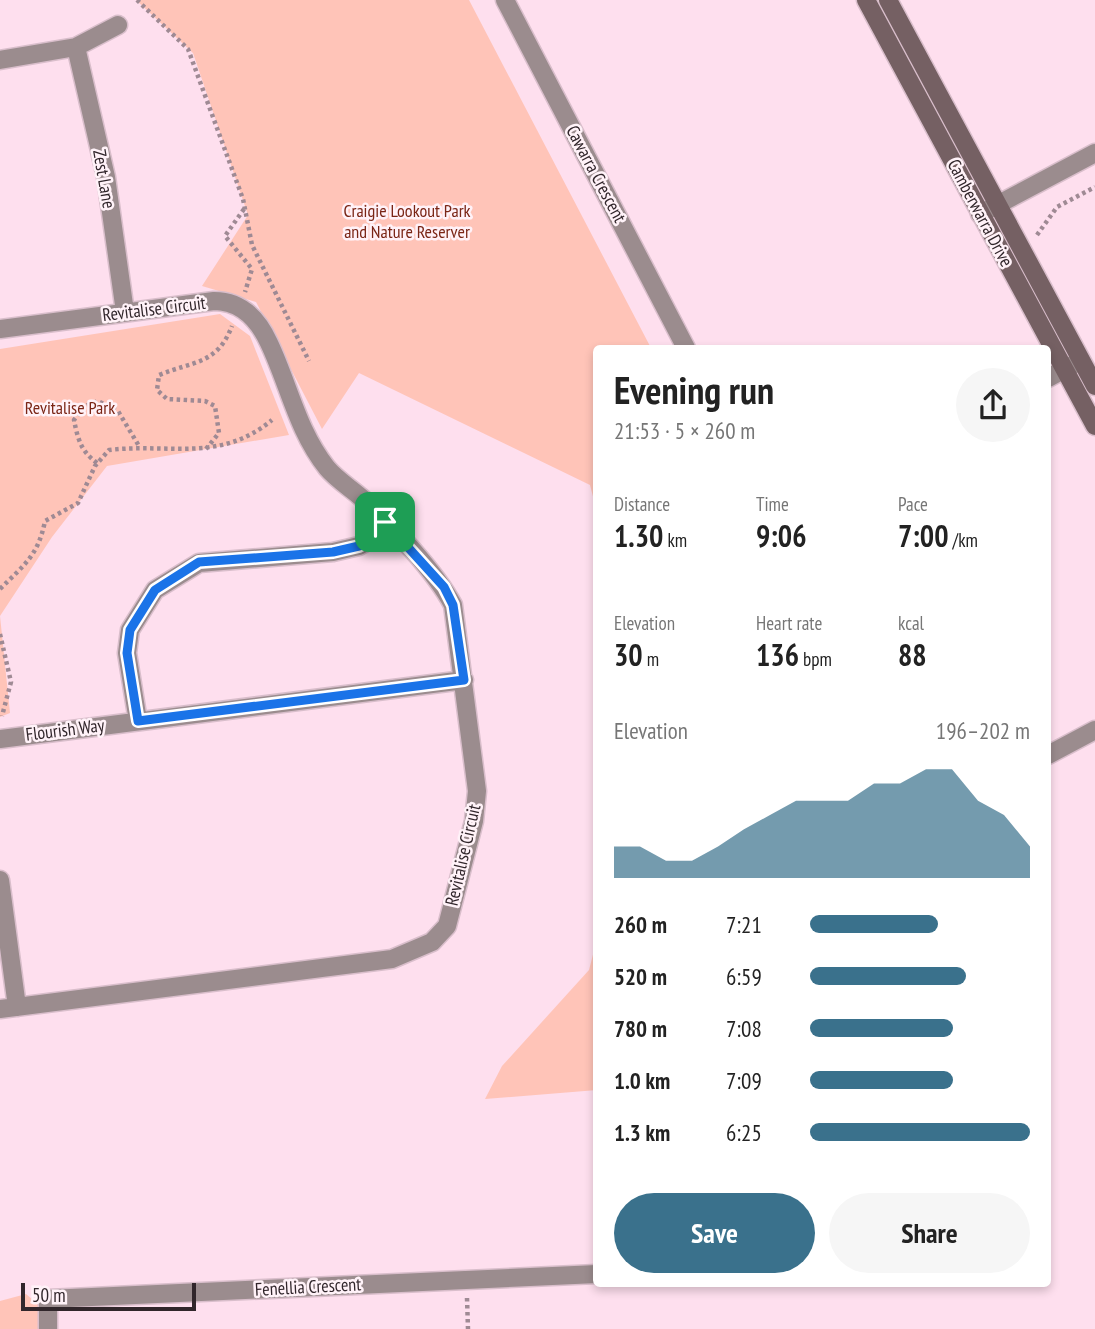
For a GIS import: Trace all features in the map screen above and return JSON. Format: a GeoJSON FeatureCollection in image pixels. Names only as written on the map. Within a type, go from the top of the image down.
{"type":"FeatureCollection","features":[{"type":"Feature","properties":{"kind":"street","name":"Cawarra Crescent"},"geometry":{"type":"LineString","coordinates":[[505,0],[684,345]]}},
{"type":"Feature","properties":{"kind":"street","name":"Camberwarra Drive"},"geometry":{"type":"LineString","coordinates":[[866,0],[980,214],[1043,345]]}},
{"type":"Feature","properties":{"kind":"street","name":"Camberwarra Drive"},"geometry":{"type":"LineString","coordinates":[[888,0],[1095,386]]}},
{"type":"Feature","properties":{"kind":"street"},"geometry":{"type":"LineString","coordinates":[[0,60],[76,47],[118,25]]}},
{"type":"Feature","properties":{"kind":"street","name":"Zest Lane"},"geometry":{"type":"LineString","coordinates":[[76,47],[106,177],[125,312]]}},
{"type":"Feature","properties":{"kind":"street"},"geometry":{"type":"LineString","coordinates":[[980,214],[1095,153]]}},
{"type":"Feature","properties":{"kind":"street","name":"Revitalise Circuit"},"geometry":{"type":"LineString","coordinates":[[0,329],[229,301],[253,316],[262,327],[275,355],[304,435],[329,470],[363,499],[444,587],[453,605],[477,791],[474,821],[447,926],[432,942],[392,959],[8,1008]]}},
{"type":"Feature","properties":{"kind":"street"},"geometry":{"type":"LineString","coordinates":[[1056,373],[1081,361]]}},
{"type":"Feature","properties":{"kind":"street","name":"Camberwarra Drive"},"geometry":{"type":"LineString","coordinates":[[1056,373],[1095,426]]}},
{"type":"Feature","properties":{"kind":"street"},"geometry":{"type":"LineString","coordinates":[[138,721],[127,653],[130,630],[155,590],[199,562],[333,552],[359,546],[373,538],[385,522]]}},
{"type":"Feature","properties":{"kind":"street","name":"Flourish Way"},"geometry":{"type":"LineString","coordinates":[[0,739],[464,680]]}},
{"type":"Feature","properties":{"kind":"street"},"geometry":{"type":"LineString","coordinates":[[1051,753],[1095,730]]}},
{"type":"Feature","properties":{"kind":"street"},"geometry":{"type":"LineString","coordinates":[[0,880],[8,1008]]}},
{"type":"Feature","properties":{"kind":"street","name":"Fenellia Crescent"},"geometry":{"type":"LineString","coordinates":[[48,1329],[48,1299],[593,1274]]}},
{"type":"Feature","properties":{"kind":"path"},"geometry":{"type":"LineString","coordinates":[[137,0],[188,49],[244,208],[252,245],[309,361]]}},
{"type":"Feature","properties":{"kind":"path"},"geometry":{"type":"LineString","coordinates":[[1036,235],[1057,207],[1095,187]]}},
{"type":"Feature","properties":{"kind":"path"},"geometry":{"type":"LineString","coordinates":[[244,208],[225,236],[252,269],[248,286]]}},
{"type":"Feature","properties":{"kind":"path"},"geometry":{"type":"LineString","coordinates":[[206,449],[219,433],[215,406],[205,401],[167,399],[157,390],[159,374],[213,355],[223,346],[230,331]]}},
{"type":"Feature","properties":{"kind":"path"},"geometry":{"type":"LineString","coordinates":[[97,463],[84,453],[74,420],[85,407],[98,401],[118,411],[139,446]]}},
{"type":"Feature","properties":{"kind":"path"},"geometry":{"type":"LineString","coordinates":[[0,589],[31,560],[41,538],[44,521],[78,503],[97,463],[109,450],[139,446],[167,450],[206,449],[254,436],[272,420]]}},
{"type":"Feature","properties":{"kind":"path"},"geometry":{"type":"LineString","coordinates":[[0,634],[11,682],[2,716]]}},
{"type":"Feature","properties":{"kind":"path"},"geometry":{"type":"LineString","coordinates":[[466,1280],[468,1329]]}},
{"type":"Feature","properties":{"kind":"green space","name":"Craigie Lookout Park and Nature Reserver"},"geometry":{"type":"Polygon","coordinates":[[[136,0],[469,0],[649,345],[593,345],[593,497],[590,485],[359,373],[322,429],[256,302],[202,286],[248,215],[193,53],[136,0]]]}},
{"type":"Feature","properties":{"kind":"green space","name":"Revitalise Park"},"geometry":{"type":"Polygon","coordinates":[[[220,314],[250,336],[289,435],[107,466],[52,537],[0,616],[0,349],[220,314]]]}},
{"type":"Feature","properties":{"kind":"green space"},"geometry":{"type":"Polygon","coordinates":[[[0,616],[10,713],[0,717],[0,616]]]}},
{"type":"Feature","properties":{"kind":"green space"},"geometry":{"type":"Polygon","coordinates":[[[593,954],[593,1090],[485,1099],[502,1066],[589,970],[593,954]]]}},
{"type":"Feature","properties":{"kind":"green space"},"geometry":{"type":"Polygon","coordinates":[[[26,1294],[39,1305],[39,1329],[0,1329],[0,1301],[26,1294]]]}},
{"type":"Feature","properties":{"kind":"route"},"geometry":{"type":"LineString","coordinates":[[385,522],[444,587],[453,605],[464,680],[138,721],[127,653],[130,630],[155,590],[199,562],[333,552],[359,546],[373,538],[385,522]]}}]}
